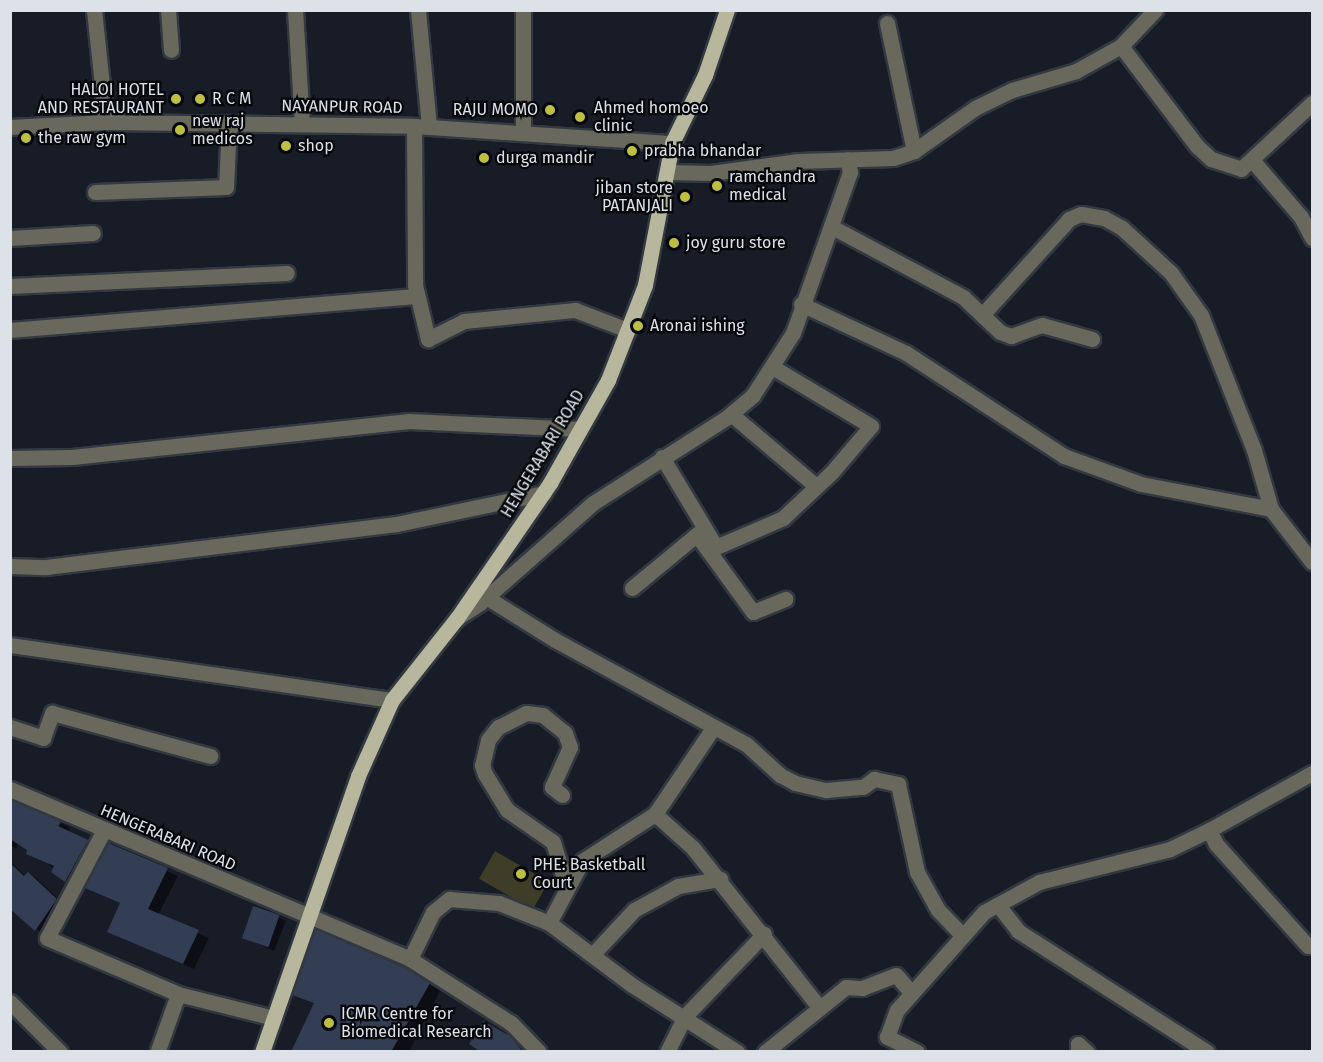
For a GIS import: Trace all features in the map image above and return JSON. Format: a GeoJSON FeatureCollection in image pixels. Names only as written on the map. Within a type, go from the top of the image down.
{"type":"FeatureCollection","features":[{"type":"Feature","properties":{"kind":"main road","name":"HENGERABARI ROAD"},"geometry":{"type":"LineString","coordinates":[[262,1052],[358,776],[392,700],[457,618],[544,493],[608,380],[645,285],[669,172],[672,143],[705,75],[728,10]]}},
{"type":"Feature","properties":{"kind":"street"},"geometry":{"type":"LineString","coordinates":[[94,10],[106,122]]}},
{"type":"Feature","properties":{"kind":"street"},"geometry":{"type":"LineString","coordinates":[[168,10],[171,50]]}},
{"type":"Feature","properties":{"kind":"street"},"geometry":{"type":"LineString","coordinates":[[295,10],[302,124]]}},
{"type":"Feature","properties":{"kind":"street"},"geometry":{"type":"LineString","coordinates":[[418,10],[421,126],[416,296],[428,339],[464,321],[574,310],[628,330]]}},
{"type":"Feature","properties":{"kind":"street"},"geometry":{"type":"LineString","coordinates":[[523,10],[523,131]]}},
{"type":"Feature","properties":{"kind":"street"},"geometry":{"type":"LineString","coordinates":[[669,172],[711,173],[847,159],[893,158],[914,151],[975,108],[1012,90],[1076,71],[1121,46],[1155,10]]}},
{"type":"Feature","properties":{"kind":"street"},"geometry":{"type":"LineString","coordinates":[[887,23],[914,151]]}},
{"type":"Feature","properties":{"kind":"street"},"geometry":{"type":"LineString","coordinates":[[1121,46],[1211,159],[1241,169],[1312,103]]}},
{"type":"Feature","properties":{"kind":"street","name":"NAYANPUR ROAD"},"geometry":{"type":"LineString","coordinates":[[10,127],[106,122],[421,126],[523,131],[672,143]]}},
{"type":"Feature","properties":{"kind":"street"},"geometry":{"type":"LineString","coordinates":[[95,192],[226,187],[229,123]]}},
{"type":"Feature","properties":{"kind":"street"},"geometry":{"type":"LineString","coordinates":[[457,618],[486,597],[593,503],[731,414],[753,396],[774,368],[793,333],[801,304],[832,227],[850,172],[847,159]]}},
{"type":"Feature","properties":{"kind":"street"},"geometry":{"type":"LineString","coordinates":[[1252,160],[1307,213],[1312,238]]}},
{"type":"Feature","properties":{"kind":"street"},"geometry":{"type":"LineString","coordinates":[[982,315],[1069,219],[1081,214],[1104,218],[1122,228],[1171,273],[1201,315],[1254,450],[1271,508],[1312,562]]}},
{"type":"Feature","properties":{"kind":"street"},"geometry":{"type":"LineString","coordinates":[[832,227],[963,297],[982,315],[1011,336],[1041,326],[1092,339]]}},
{"type":"Feature","properties":{"kind":"street"},"geometry":{"type":"LineString","coordinates":[[10,238],[93,233]]}},
{"type":"Feature","properties":{"kind":"street"},"geometry":{"type":"LineString","coordinates":[[10,286],[287,273]]}},
{"type":"Feature","properties":{"kind":"street"},"geometry":{"type":"LineString","coordinates":[[10,330],[416,296]]}},
{"type":"Feature","properties":{"kind":"street"},"geometry":{"type":"LineString","coordinates":[[801,304],[906,353],[1064,456],[1141,484],[1271,508]]}},
{"type":"Feature","properties":{"kind":"street"},"geometry":{"type":"LineString","coordinates":[[701,532],[716,547],[783,518],[871,426],[774,368]]}},
{"type":"Feature","properties":{"kind":"street"},"geometry":{"type":"LineString","coordinates":[[731,414],[816,486]]}},
{"type":"Feature","properties":{"kind":"street"},"geometry":{"type":"LineString","coordinates":[[10,458],[72,457],[409,421],[580,429]]}},
{"type":"Feature","properties":{"kind":"street"},"geometry":{"type":"LineString","coordinates":[[662,457],[701,532],[753,612],[785,598]]}},
{"type":"Feature","properties":{"kind":"street"},"geometry":{"type":"LineString","coordinates":[[10,566],[46,567],[396,524],[544,493]]}},
{"type":"Feature","properties":{"kind":"street"},"geometry":{"type":"LineString","coordinates":[[632,588],[701,532]]}},
{"type":"Feature","properties":{"kind":"street"},"geometry":{"type":"LineString","coordinates":[[486,597],[555,640],[746,744],[780,775],[795,783],[826,790],[863,787],[874,780],[898,784],[917,872],[938,910],[961,934]]}},
{"type":"Feature","properties":{"kind":"street"},"geometry":{"type":"LineString","coordinates":[[10,645],[392,700]]}},
{"type":"Feature","properties":{"kind":"street"},"geometry":{"type":"LineString","coordinates":[[10,727],[43,738],[52,713],[210,756]]}},
{"type":"Feature","properties":{"kind":"street"},"geometry":{"type":"LineString","coordinates":[[562,795],[552,787],[570,747],[565,733],[543,715],[526,713],[498,727],[488,740],[482,765],[484,774],[507,810],[553,842],[566,885]]}},
{"type":"Feature","properties":{"kind":"street"},"geometry":{"type":"LineString","coordinates":[[549,923],[566,885],[582,861],[655,814],[713,728]]}},
{"type":"Feature","properties":{"kind":"street"},"geometry":{"type":"LineString","coordinates":[[917,1052],[887,1037],[897,1010],[961,934],[998,904],[1039,882],[1170,849],[1312,773]]}},
{"type":"Feature","properties":{"kind":"street","name":"HENGERABARI ROAD"},"geometry":{"type":"LineString","coordinates":[[10,789],[310,919]]}},
{"type":"Feature","properties":{"kind":"street"},"geometry":{"type":"LineString","coordinates":[[655,814],[693,848],[720,879],[820,1008]]}},
{"type":"Feature","properties":{"kind":"street"},"geometry":{"type":"LineString","coordinates":[[104,830],[47,938],[178,994],[274,1018]]}},
{"type":"Feature","properties":{"kind":"street"},"geometry":{"type":"LineString","coordinates":[[1209,830],[1216,844],[1255,888],[1308,946],[1312,946]]}},
{"type":"Feature","properties":{"kind":"street"},"geometry":{"type":"LineString","coordinates":[[593,954],[634,910],[678,886],[720,879]]}},
{"type":"Feature","properties":{"kind":"street"},"geometry":{"type":"LineString","coordinates":[[410,959],[434,912],[448,899],[499,903],[549,923],[632,985],[685,1016],[736,1052]]}},
{"type":"Feature","properties":{"kind":"street"},"geometry":{"type":"LineString","coordinates":[[998,904],[1018,931],[1208,1052]]}},
{"type":"Feature","properties":{"kind":"street"},"geometry":{"type":"LineString","coordinates":[[310,919],[410,959],[511,1023],[539,1052]]}},
{"type":"Feature","properties":{"kind":"street"},"geometry":{"type":"LineString","coordinates":[[667,1052],[685,1016],[764,934]]}},
{"type":"Feature","properties":{"kind":"street"},"geometry":{"type":"LineString","coordinates":[[765,1052],[846,987],[862,988],[896,975],[911,992]]}},
{"type":"Feature","properties":{"kind":"street"},"geometry":{"type":"LineString","coordinates":[[158,1050],[178,994]]}},
{"type":"Feature","properties":{"kind":"street"},"geometry":{"type":"LineString","coordinates":[[10,1002],[60,1052]]}},
{"type":"Feature","properties":{"kind":"street"},"geometry":{"type":"LineString","coordinates":[[1078,1052],[1078,1044],[1088,1052]]}},
{"type":"Feature","properties":{"kind":"green space"},"geometry":{"type":"Polygon","coordinates":[[[495,851],[549,882],[533,910],[479,879],[495,851]]]}},
{"type":"Feature","properties":{"kind":"building"},"geometry":{"type":"Polygon","coordinates":[[[10,800],[61,821],[58,826],[88,840],[65,882],[51,872],[54,866],[26,854],[27,850],[10,839],[10,800]]]}},
{"type":"Feature","properties":{"kind":"building"},"geometry":{"type":"Polygon","coordinates":[[[108,843],[168,868],[148,909],[199,930],[183,964],[107,932],[120,903],[85,888],[108,843]]]}},
{"type":"Feature","properties":{"kind":"building"},"geometry":{"type":"Polygon","coordinates":[[[10,863],[24,876],[28,872],[57,899],[35,931],[10,909],[10,863]]]}},
{"type":"Feature","properties":{"kind":"building"},"geometry":{"type":"Polygon","coordinates":[[[253,906],[279,915],[268,947],[242,938],[253,906]]]}},
{"type":"Feature","properties":{"kind":"building"},"geometry":{"type":"Polygon","coordinates":[[[315,929],[405,968],[430,983],[391,1052],[291,1052],[314,1003],[292,995],[315,929]]]}},
{"type":"Feature","properties":{"kind":"building"},"geometry":{"type":"Polygon","coordinates":[[[483,1021],[510,1036],[523,1052],[481,1052],[469,1044],[483,1021]]]}},
{"type":"Feature","properties":{"kind":"place","name":"HALOI HOTEL AND RESTAURANT"},"geometry":{"type":"Point","coordinates":[176,99]}},
{"type":"Feature","properties":{"kind":"place","name":"R C M"},"geometry":{"type":"Point","coordinates":[200,99]}},
{"type":"Feature","properties":{"kind":"place","name":"RAJU MOMO"},"geometry":{"type":"Point","coordinates":[550,110]}},
{"type":"Feature","properties":{"kind":"place","name":"Ahmed homoeo clinic"},"geometry":{"type":"Point","coordinates":[580,117]}},
{"type":"Feature","properties":{"kind":"place","name":"new raj medicos"},"geometry":{"type":"Point","coordinates":[180,130]}},
{"type":"Feature","properties":{"kind":"place","name":"the raw gym"},"geometry":{"type":"Point","coordinates":[26,138]}},
{"type":"Feature","properties":{"kind":"place","name":"shop"},"geometry":{"type":"Point","coordinates":[286,146]}},
{"type":"Feature","properties":{"kind":"place","name":"prabha bhandar"},"geometry":{"type":"Point","coordinates":[632,151]}},
{"type":"Feature","properties":{"kind":"place","name":"durga mandir"},"geometry":{"type":"Point","coordinates":[484,158]}},
{"type":"Feature","properties":{"kind":"place","name":"ramchandra medical"},"geometry":{"type":"Point","coordinates":[717,186]}},
{"type":"Feature","properties":{"kind":"place","name":"jiban store PATANJALI"},"geometry":{"type":"Point","coordinates":[685,197]}},
{"type":"Feature","properties":{"kind":"place","name":"joy guru store"},"geometry":{"type":"Point","coordinates":[674,243]}},
{"type":"Feature","properties":{"kind":"place","name":"Aronai ishing"},"geometry":{"type":"Point","coordinates":[638,326]}},
{"type":"Feature","properties":{"kind":"place","name":"PHE: Basketball Court"},"geometry":{"type":"Point","coordinates":[521,874]}},
{"type":"Feature","properties":{"kind":"place","name":"ICMR Centre for Biomedical Research"},"geometry":{"type":"Point","coordinates":[329,1023]}}]}
